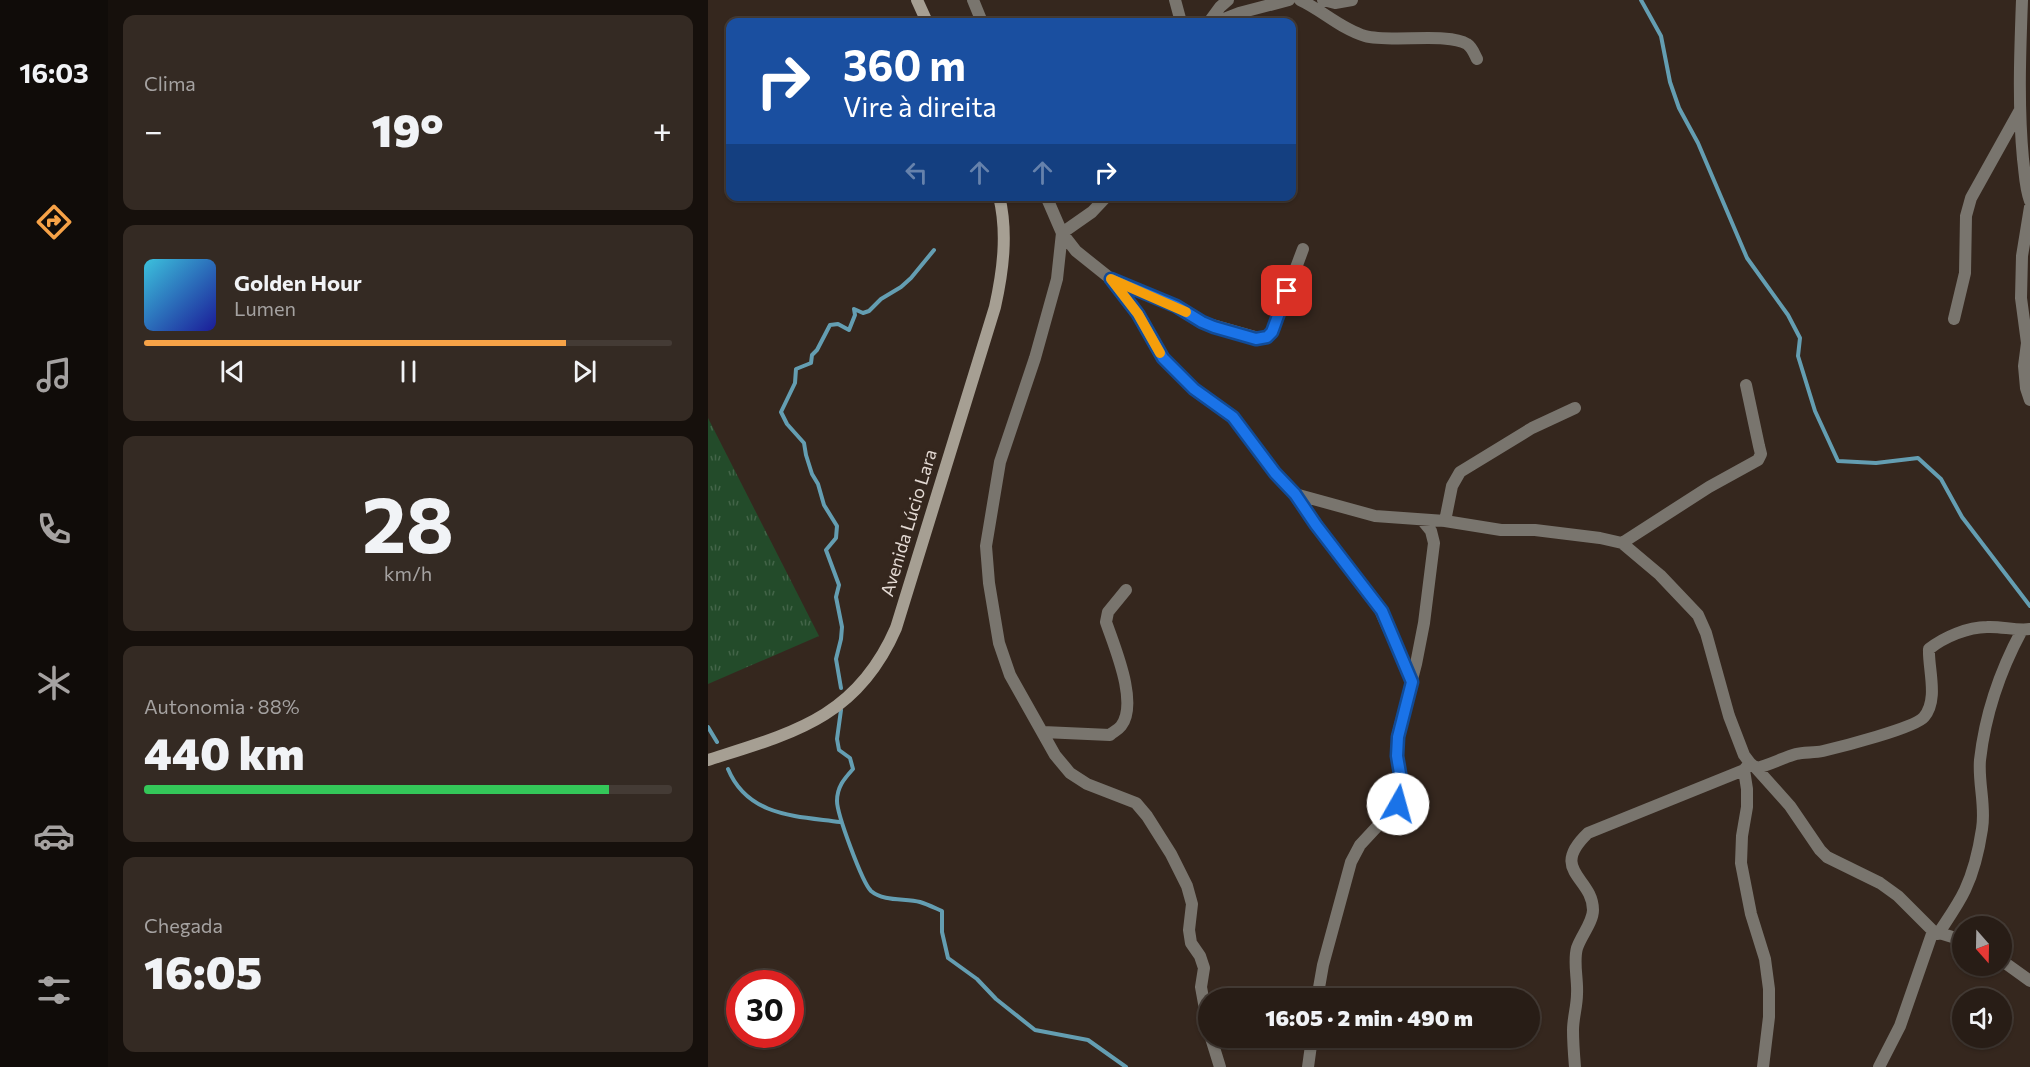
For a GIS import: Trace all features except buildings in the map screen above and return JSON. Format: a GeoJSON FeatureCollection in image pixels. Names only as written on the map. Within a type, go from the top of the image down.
{"type":"FeatureCollection","features":[{"type":"Feature","properties":{"kind":"main road"},"geometry":{"type":"LineString","coordinates":[[917,0],[925,18]]}},
{"type":"Feature","properties":{"kind":"main road","name":"Avenida Lúcio Lara"},"geometry":{"type":"LineString","coordinates":[[708,760],[793,732],[817,720],[859,687],[878,664],[888,645],[896,628],[995,307],[1004,249],[1004,220],[1000,201]]}},
{"type":"Feature","properties":{"kind":"street"},"geometry":{"type":"LineString","coordinates":[[973,0],[980,18]]}},
{"type":"Feature","properties":{"kind":"street"},"geometry":{"type":"LineString","coordinates":[[1175,0],[1180,18]]}},
{"type":"Feature","properties":{"kind":"street"},"geometry":{"type":"LineString","coordinates":[[1212,18],[1228,0]]}},
{"type":"Feature","properties":{"kind":"street"},"geometry":{"type":"LineString","coordinates":[[1226,18],[1289,0]]}},
{"type":"Feature","properties":{"kind":"street"},"geometry":{"type":"LineString","coordinates":[[1300,0],[1362,35],[1375,38],[1449,39],[1464,42],[1470,46],[1477,58]]}},
{"type":"Feature","properties":{"kind":"street"},"geometry":{"type":"LineString","coordinates":[[1323,0],[1335,3],[1352,0]]}},
{"type":"Feature","properties":{"kind":"street"},"geometry":{"type":"LineString","coordinates":[[2022,0],[2020,110],[2026,191],[2030,201]]}},
{"type":"Feature","properties":{"kind":"street"},"geometry":{"type":"LineString","coordinates":[[1953,319],[1965,273],[1966,216],[1971,198],[2020,110]]}},
{"type":"Feature","properties":{"kind":"street"},"geometry":{"type":"LineString","coordinates":[[1048,201],[1062,233],[1076,251],[1111,279],[1138,314],[1163,358],[1194,389],[1233,417],[1275,473],[1295,494],[1382,611],[1412,682]]}},
{"type":"Feature","properties":{"kind":"street"},"geometry":{"type":"LineString","coordinates":[[1102,201],[1092,212],[1062,233],[1057,279],[1035,358],[1000,462],[986,546],[989,583],[999,643],[1010,675],[1055,755],[1070,773],[1087,784],[1136,802],[1171,854],[1187,886],[1192,904],[1189,930],[1191,943],[1200,956],[1204,968],[1201,988]]}},
{"type":"Feature","properties":{"kind":"street"},"geometry":{"type":"LineString","coordinates":[[2030,207],[2022,256],[2021,298],[2027,343],[2024,366],[2026,388],[2030,400]]}},
{"type":"Feature","properties":{"kind":"street"},"geometry":{"type":"LineString","coordinates":[[1111,279],[1176,306],[1208,325],[1262,339],[1272,332],[1303,249]]}},
{"type":"Feature","properties":{"kind":"street"},"geometry":{"type":"LineString","coordinates":[[1622,543],[1709,487],[1758,460],[1761,454],[1760,446],[1746,385]]}},
{"type":"Feature","properties":{"kind":"street"},"geometry":{"type":"LineString","coordinates":[[1445,520],[1452,486],[1460,472],[1532,428],[1575,408]]}},
{"type":"Feature","properties":{"kind":"street"},"geometry":{"type":"LineString","coordinates":[[1295,494],[1375,516],[1445,520],[1501,530],[1536,530],[1622,543],[1660,575],[1698,615],[1706,633],[1729,716],[1750,767],[1790,806],[1827,857],[1889,890],[1936,932],[1952,937]]}},
{"type":"Feature","properties":{"kind":"street"},"geometry":{"type":"LineString","coordinates":[[1319,988],[1351,862],[1360,845],[1398,804],[1402,785],[1397,756],[1398,737],[1424,623],[1434,543],[1431,531],[1422,520]]}},
{"type":"Feature","properties":{"kind":"street"},"geometry":{"type":"LineString","coordinates":[[1043,732],[1110,735],[1122,725],[1127,709],[1125,682],[1106,622],[1108,612],[1126,590]]}},
{"type":"Feature","properties":{"kind":"street"},"geometry":{"type":"LineString","coordinates":[[1575,1067],[1573,1029],[1577,994],[1576,949],[1593,912],[1592,902],[1572,870],[1571,861],[1580,840],[1587,833],[1750,767],[1797,754],[1855,743],[1912,724],[1924,717],[1931,699],[1929,649],[1939,641],[1986,627],[2026,629],[2006,660],[1987,723],[1980,762],[1983,827],[1975,862],[1965,891],[1936,932],[1900,1026],[1879,1067]]}},
{"type":"Feature","properties":{"kind":"street"},"geometry":{"type":"LineString","coordinates":[[1750,767],[1741,863],[1751,914],[1765,958],[1769,989],[1769,1017],[1763,1067]]}},
{"type":"Feature","properties":{"kind":"street"},"geometry":{"type":"LineString","coordinates":[[2012,968],[2030,981]]}},
{"type":"Feature","properties":{"kind":"street"},"geometry":{"type":"LineString","coordinates":[[1214,1048],[1220,1067]]}},
{"type":"Feature","properties":{"kind":"street"},"geometry":{"type":"LineString","coordinates":[[1308,1067],[1311,1048]]}},
{"type":"Feature","properties":{"kind":"green space"},"geometry":{"type":"Polygon","coordinates":[[[708,418],[819,636],[708,684],[708,418]]]}},
{"type":"Feature","properties":{"kind":"waterway"},"geometry":{"type":"LineString","coordinates":[[1641,0],[1661,36],[1670,82],[1679,108],[1698,143],[1747,258],[1788,315],[1800,338],[1798,356],[1815,411],[1838,461],[1876,463],[1918,458],[1941,479],[1962,517],[2030,606]]}},
{"type":"Feature","properties":{"kind":"waterway"},"geometry":{"type":"LineString","coordinates":[[841,688],[836,659],[842,627],[836,597],[839,585],[826,550],[836,538],[837,526],[824,505],[818,484],[812,474],[804,443],[787,424],[781,412],[795,383],[796,369],[811,363],[812,355],[830,325],[838,324],[849,330],[855,315],[854,309],[863,313],[869,311],[881,299],[911,278],[934,250]]}},
{"type":"Feature","properties":{"kind":"waterway"},"geometry":{"type":"LineString","coordinates":[[841,710],[837,739],[839,750],[850,758],[853,769],[840,787],[837,796],[838,808],[856,862],[871,891],[882,897],[920,902],[942,911],[942,932],[948,958],[977,979],[996,999],[1035,1030],[1088,1040],[1126,1067]]}},
{"type":"Feature","properties":{"kind":"waterway"},"geometry":{"type":"LineString","coordinates":[[708,727],[717,742]]}},
{"type":"Feature","properties":{"kind":"waterway"},"geometry":{"type":"LineString","coordinates":[[728,769],[737,785],[748,797],[761,805],[791,815],[840,822]]}},
{"type":"Feature","properties":{"kind":"slow traffic"},"geometry":{"type":"LineString","coordinates":[[1160,353],[1138,314],[1111,279],[1186,312]]}},
{"type":"Feature","properties":{"kind":"route"},"geometry":{"type":"LineString","coordinates":[[1287,291],[1272,332],[1267,337],[1256,339],[1214,327],[1176,306],[1111,279],[1138,314],[1163,358],[1194,389],[1233,417],[1284,485],[1295,494],[1382,611],[1412,682],[1398,737],[1397,756],[1401,768],[1402,785],[1398,804]]}}]}
